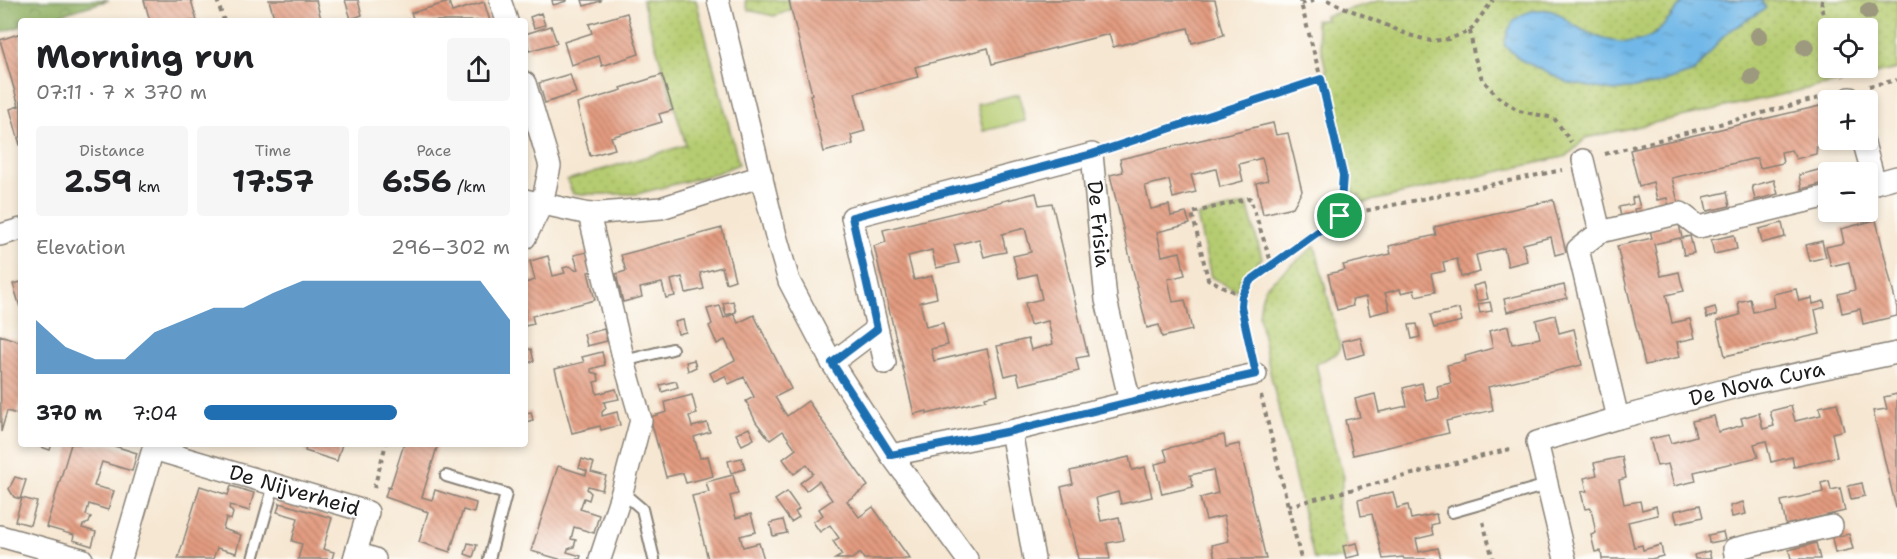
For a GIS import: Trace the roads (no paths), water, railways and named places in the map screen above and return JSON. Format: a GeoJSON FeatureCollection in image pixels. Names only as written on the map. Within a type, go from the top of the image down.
{"type":"FeatureCollection","features":[{"type":"Feature","properties":{"kind":"street"},"geometry":{"type":"LineString","coordinates":[[500,0],[506,18]]}},
{"type":"Feature","properties":{"kind":"street"},"geometry":{"type":"LineString","coordinates":[[718,0],[789,281],[832,363],[891,455],[967,559]]}},
{"type":"Feature","properties":{"kind":"street"},"geometry":{"type":"LineString","coordinates":[[528,93],[550,166],[534,202],[528,226]]}},
{"type":"Feature","properties":{"kind":"street","name":"De Frisia"},"geometry":{"type":"LineString","coordinates":[[885,363],[852,217],[1092,154],[1106,300],[1130,402]]}},
{"type":"Feature","properties":{"kind":"street"},"geometry":{"type":"LineString","coordinates":[[1583,160],[1600,232]]}},
{"type":"Feature","properties":{"kind":"street"},"geometry":{"type":"LineString","coordinates":[[534,202],[589,214],[661,208],[762,176]]}},
{"type":"Feature","properties":{"kind":"street"},"geometry":{"type":"LineString","coordinates":[[1878,182],[1897,177]]}},
{"type":"Feature","properties":{"kind":"street"},"geometry":{"type":"LineString","coordinates":[[1618,418],[1578,249],[1600,232],[1680,213],[1699,228],[1818,198]]}},
{"type":"Feature","properties":{"kind":"street"},"geometry":{"type":"LineString","coordinates":[[589,214],[624,361],[641,420],[622,492],[600,559]]}},
{"type":"Feature","properties":{"kind":"street"},"geometry":{"type":"LineString","coordinates":[[0,235],[18,230]]}},
{"type":"Feature","properties":{"kind":"street"},"geometry":{"type":"LineString","coordinates":[[832,363],[877,329]]}},
{"type":"Feature","properties":{"kind":"street","name":"De Nova Cura"},"geometry":{"type":"LineString","coordinates":[[1547,485],[1537,442],[1744,385],[1897,353]]}},
{"type":"Feature","properties":{"kind":"street"},"geometry":{"type":"LineString","coordinates":[[891,455],[1011,431],[1256,374]]}},
{"type":"Feature","properties":{"kind":"street"},"geometry":{"type":"LineString","coordinates":[[1011,431],[1034,559]]}},
{"type":"Feature","properties":{"kind":"street","name":"De Nijverheid"},"geometry":{"type":"LineString","coordinates":[[121,559],[153,450],[368,512],[362,557]]}},
{"type":"Feature","properties":{"kind":"street"},"geometry":{"type":"LineString","coordinates":[[1547,485],[1565,559]]}},
{"type":"Feature","properties":{"kind":"street"},"geometry":{"type":"LineString","coordinates":[[1736,559],[1734,549],[1832,526]]}},
{"type":"Feature","properties":{"kind":"street"},"geometry":{"type":"LineString","coordinates":[[0,536],[82,559]]}},
{"type":"Feature","properties":{"kind":"lane"},"geometry":{"type":"LineString","coordinates":[[624,361],[672,349]]}},
{"type":"Feature","properties":{"kind":"lane"},"geometry":{"type":"LineString","coordinates":[[446,476],[506,494],[489,559]]}},
{"type":"Feature","properties":{"kind":"lane"},"geometry":{"type":"LineString","coordinates":[[253,559],[274,485]]}},
{"type":"Feature","properties":{"kind":"lane"},"geometry":{"type":"LineString","coordinates":[[1452,512],[1547,485]]}},
{"type":"Feature","properties":{"kind":"lane"},"geometry":{"type":"LineString","coordinates":[[622,492],[642,509],[654,559]]}},
{"type":"Feature","properties":{"kind":"water"},"geometry":{"type":"Polygon","coordinates":[[[1684,0],[1761,0],[1766,8],[1725,34],[1694,72],[1654,85],[1614,91],[1569,83],[1519,59],[1504,45],[1514,21],[1525,13],[1539,10],[1553,11],[1592,35],[1612,41],[1633,42],[1653,35],[1662,28],[1684,0]]]}}]}
